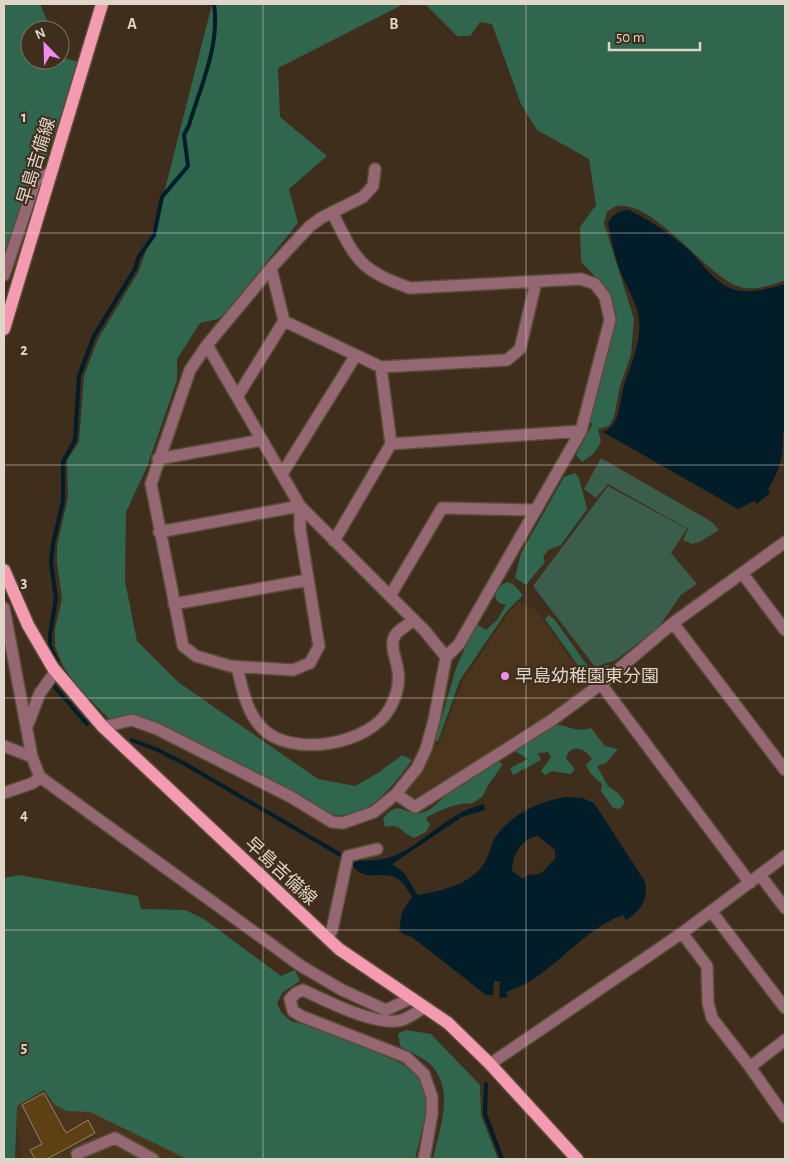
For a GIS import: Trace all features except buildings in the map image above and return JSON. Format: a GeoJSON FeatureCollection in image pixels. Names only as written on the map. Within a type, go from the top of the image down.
{"type":"FeatureCollection","features":[{"type":"Feature","properties":{"kind":"main road","name":"早島吉備線"},"geometry":{"type":"LineString","coordinates":[[4,329],[102,4]]}},
{"type":"Feature","properties":{"kind":"main road","name":"早島吉備線"},"geometry":{"type":"LineString","coordinates":[[4,577],[28,625],[55,672],[103,727],[339,949],[448,1023],[490,1064],[577,1159]]}},
{"type":"Feature","properties":{"kind":"street"},"geometry":{"type":"LineString","coordinates":[[300,506],[300,529],[319,646],[310,663],[293,670],[237,667],[196,656],[183,646],[151,484],[190,370],[207,345],[271,268],[309,227],[332,212],[363,197],[373,186],[375,168]]}},
{"type":"Feature","properties":{"kind":"street"},"geometry":{"type":"LineString","coordinates":[[4,275],[36,180],[51,172]]}},
{"type":"Feature","properties":{"kind":"street"},"geometry":{"type":"LineString","coordinates":[[103,727],[132,720],[157,729],[290,797],[332,822],[343,823],[360,819],[374,812],[396,794],[417,768],[426,749],[446,657],[458,644],[581,431],[610,320],[609,308],[605,297],[595,284],[582,279],[410,288],[389,280],[368,268],[352,253],[332,212]]}},
{"type":"Feature","properties":{"kind":"street"},"geometry":{"type":"LineString","coordinates":[[237,398],[284,321],[271,268]]}},
{"type":"Feature","properties":{"kind":"street"},"geometry":{"type":"LineString","coordinates":[[284,321],[381,367],[506,360],[520,349],[536,282]]}},
{"type":"Feature","properties":{"kind":"street"},"geometry":{"type":"LineString","coordinates":[[207,345],[300,506],[414,620],[446,657]]}},
{"type":"Feature","properties":{"kind":"street"},"geometry":{"type":"LineString","coordinates":[[282,474],[356,355]]}},
{"type":"Feature","properties":{"kind":"street"},"geometry":{"type":"LineString","coordinates":[[334,541],[391,444],[381,367]]}},
{"type":"Feature","properties":{"kind":"street"},"geometry":{"type":"LineString","coordinates":[[391,444],[581,431]]}},
{"type":"Feature","properties":{"kind":"street"},"geometry":{"type":"LineString","coordinates":[[158,459],[262,440]]}},
{"type":"Feature","properties":{"kind":"street"},"geometry":{"type":"LineString","coordinates":[[159,532],[300,506]]}},
{"type":"Feature","properties":{"kind":"street"},"geometry":{"type":"LineString","coordinates":[[390,596],[442,508],[534,510]]}},
{"type":"Feature","properties":{"kind":"street"},"geometry":{"type":"LineString","coordinates":[[396,794],[415,807],[552,720],[602,684],[673,623],[785,542]]}},
{"type":"Feature","properties":{"kind":"street"},"geometry":{"type":"LineString","coordinates":[[742,573],[785,630]]}},
{"type":"Feature","properties":{"kind":"street"},"geometry":{"type":"LineString","coordinates":[[174,604],[308,580]]}},
{"type":"Feature","properties":{"kind":"street"},"geometry":{"type":"LineString","coordinates":[[4,608],[32,757],[40,776],[301,966],[342,990],[386,1010],[412,998]]}},
{"type":"Feature","properties":{"kind":"street"},"geometry":{"type":"LineString","coordinates":[[237,667],[243,692],[253,714],[261,727],[276,739],[299,745],[318,745],[352,737],[373,727],[389,710],[397,691],[399,673],[393,642],[396,634],[414,620]]}},
{"type":"Feature","properties":{"kind":"street"},"geometry":{"type":"LineString","coordinates":[[673,623],[785,770]]}},
{"type":"Feature","properties":{"kind":"street"},"geometry":{"type":"LineString","coordinates":[[27,728],[32,709],[40,693],[55,672]]}},
{"type":"Feature","properties":{"kind":"street"},"geometry":{"type":"LineString","coordinates":[[602,684],[750,883]]}},
{"type":"Feature","properties":{"kind":"street"},"geometry":{"type":"LineString","coordinates":[[4,746],[32,757]]}},
{"type":"Feature","properties":{"kind":"street"},"geometry":{"type":"LineString","coordinates":[[4,793],[33,783],[40,776]]}},
{"type":"Feature","properties":{"kind":"street"},"geometry":{"type":"LineString","coordinates":[[327,938],[332,930],[346,859],[377,849]]}},
{"type":"Feature","properties":{"kind":"street"},"geometry":{"type":"LineString","coordinates":[[490,1064],[682,933],[785,856]]}},
{"type":"Feature","properties":{"kind":"street"},"geometry":{"type":"LineString","coordinates":[[760,875],[785,908]]}},
{"type":"Feature","properties":{"kind":"street"},"geometry":{"type":"LineString","coordinates":[[711,911],[785,1008]]}},
{"type":"Feature","properties":{"kind":"street"},"geometry":{"type":"LineString","coordinates":[[682,933],[707,966],[708,1003],[712,1018],[750,1067],[785,1117]]}},
{"type":"Feature","properties":{"kind":"street"},"geometry":{"type":"LineString","coordinates":[[424,1159],[432,1114],[432,1097],[424,1074],[406,1057],[300,1016],[293,1011],[290,999],[296,993],[303,990],[348,1010],[384,1020],[402,1020],[425,1007]]}},
{"type":"Feature","properties":{"kind":"street"},"geometry":{"type":"LineString","coordinates":[[750,1067],[785,1040]]}},
{"type":"Feature","properties":{"kind":"street"},"geometry":{"type":"LineString","coordinates":[[77,1154],[115,1138],[154,1159]]}},
{"type":"Feature","properties":{"kind":"shaded area"},"geometry":{"type":"Polygon","coordinates":[[[519,602],[537,611],[582,675],[603,671],[605,674],[548,717],[531,724],[432,791],[419,797],[412,797],[407,789],[424,769],[434,744],[439,744],[463,681],[509,612],[519,602]]]}},
{"type":"Feature","properties":{"kind":"shaded area"},"geometry":{"type":"Polygon","coordinates":[[[43,1083],[215,1159],[23,1159],[11,1101],[43,1083]]]}},
{"type":"Feature","properties":{"kind":"green space"},"geometry":{"type":"Polygon","coordinates":[[[4,4],[40,4],[47,20],[20,20],[20,70],[70,70],[70,60],[79,62],[42,170],[31,178],[4,259],[4,4]]]}},
{"type":"Feature","properties":{"kind":"green space"},"geometry":{"type":"Polygon","coordinates":[[[212,4],[404,4],[278,68],[280,117],[327,156],[289,189],[298,223],[226,312],[218,319],[200,323],[177,359],[177,380],[147,467],[126,512],[125,581],[137,641],[178,682],[318,779],[355,786],[378,773],[402,755],[412,760],[380,798],[359,812],[348,815],[329,813],[158,723],[131,715],[110,720],[76,685],[63,666],[55,646],[55,629],[62,599],[57,562],[57,546],[68,497],[67,460],[79,442],[84,376],[98,339],[139,271],[160,209],[212,4]]]}},
{"type":"Feature","properties":{"kind":"green space"},"geometry":{"type":"Polygon","coordinates":[[[425,4],[785,4],[785,280],[763,287],[740,287],[711,269],[648,215],[632,208],[617,206],[607,212],[604,223],[634,319],[631,355],[620,386],[614,417],[609,426],[598,429],[601,442],[594,453],[582,462],[576,455],[593,423],[587,422],[616,316],[607,293],[581,262],[580,227],[596,205],[589,159],[537,130],[521,104],[492,24],[480,22],[470,36],[457,36],[425,4]]]}},
{"type":"Feature","properties":{"kind":"green space"},"geometry":{"type":"Polygon","coordinates":[[[601,458],[712,522],[719,530],[700,542],[692,544],[683,540],[688,529],[608,484],[596,498],[584,489],[601,458]]]}},
{"type":"Feature","properties":{"kind":"green space"},"geometry":{"type":"Polygon","coordinates":[[[575,473],[579,478],[587,509],[561,545],[548,550],[543,557],[545,562],[526,585],[515,578],[521,553],[564,477],[575,473]]]}},
{"type":"Feature","properties":{"kind":"green space"},"geometry":{"type":"Polygon","coordinates":[[[608,486],[687,529],[671,553],[697,584],[681,595],[658,628],[616,660],[595,667],[533,586],[608,486]]]}},
{"type":"Feature","properties":{"kind":"green space"},"geometry":{"type":"Polygon","coordinates":[[[507,582],[513,584],[523,595],[507,611],[460,680],[438,741],[435,741],[456,668],[476,624],[486,630],[497,620],[506,605],[499,603],[495,597],[498,587],[507,582]]]}},
{"type":"Feature","properties":{"kind":"green space"},"geometry":{"type":"Polygon","coordinates":[[[549,615],[555,620],[589,668],[609,665],[609,669],[582,671],[545,619],[549,615]]]}},
{"type":"Feature","properties":{"kind":"green space"},"geometry":{"type":"Polygon","coordinates":[[[552,724],[581,730],[591,728],[605,746],[618,749],[606,763],[597,766],[608,786],[618,793],[625,802],[620,809],[613,808],[601,791],[602,784],[591,774],[586,765],[592,759],[582,750],[575,749],[568,753],[566,758],[575,770],[570,774],[552,771],[545,775],[541,771],[551,757],[548,752],[538,753],[541,760],[513,775],[510,768],[528,759],[516,752],[519,744],[552,724]]]}},
{"type":"Feature","properties":{"kind":"green space"},"geometry":{"type":"Polygon","coordinates":[[[498,761],[503,764],[482,797],[471,804],[461,804],[441,810],[426,818],[430,825],[426,832],[414,838],[398,827],[385,827],[383,819],[394,809],[398,808],[417,813],[424,812],[435,806],[451,790],[498,761]]]}},
{"type":"Feature","properties":{"kind":"green space"},"geometry":{"type":"Polygon","coordinates":[[[19,875],[138,896],[141,909],[185,910],[204,919],[281,976],[295,970],[300,981],[283,992],[277,1003],[281,1012],[291,1021],[321,1029],[403,1064],[421,1081],[426,1093],[427,1110],[415,1159],[187,1159],[90,1112],[67,1111],[55,1105],[44,1090],[17,1106],[15,1159],[4,1159],[4,878],[19,875]]]}},
{"type":"Feature","properties":{"kind":"green space"},"geometry":{"type":"Polygon","coordinates":[[[406,1030],[431,1034],[480,1085],[481,1115],[498,1159],[433,1159],[443,1111],[443,1087],[439,1076],[429,1063],[400,1046],[398,1034],[406,1030]]]}},
{"type":"Feature","properties":{"kind":"water"},"geometry":{"type":"Polygon","coordinates":[[[628,210],[651,222],[676,239],[714,277],[732,289],[752,291],[785,284],[785,430],[783,433],[782,456],[776,475],[768,489],[770,493],[757,504],[754,501],[738,509],[603,432],[612,425],[617,416],[638,338],[638,312],[618,265],[608,224],[615,214],[628,210]]]}},
{"type":"Feature","properties":{"kind":"water"},"geometry":{"type":"Polygon","coordinates":[[[566,797],[582,798],[594,803],[644,880],[646,886],[645,898],[640,908],[626,920],[623,915],[607,922],[537,976],[506,992],[508,997],[499,998],[500,981],[494,981],[493,995],[486,995],[412,937],[403,934],[399,930],[402,912],[412,897],[403,884],[399,879],[390,876],[361,873],[350,862],[353,859],[373,860],[391,857],[406,850],[449,820],[484,804],[485,810],[462,817],[392,864],[404,873],[418,895],[443,889],[459,884],[474,875],[486,860],[495,839],[504,827],[519,814],[537,805],[566,797]],[[538,836],[532,837],[522,844],[516,854],[512,871],[523,879],[529,874],[541,873],[555,859],[555,850],[538,836]]]}},
{"type":"Feature","properties":{"kind":"waterway"},"geometry":{"type":"LineString","coordinates":[[57,661],[50,646],[50,634],[56,599],[51,562],[53,544],[63,501],[63,462],[75,440],[79,376],[94,336],[135,269],[138,258],[154,235],[162,197],[188,166],[184,135],[204,80],[212,50],[215,20],[214,4]]}},
{"type":"Feature","properties":{"kind":"waterway"},"geometry":{"type":"LineString","coordinates":[[53,685],[87,724]]}},
{"type":"Feature","properties":{"kind":"waterway"},"geometry":{"type":"LineString","coordinates":[[132,740],[158,750],[185,764],[346,858]]}},
{"type":"Feature","properties":{"kind":"waterway"},"geometry":{"type":"LineString","coordinates":[[486,1084],[485,1114],[502,1159]]}},
{"type":"Feature","properties":{"kind":"place","name":"早島幼稚園東分園"},"geometry":{"type":"Point","coordinates":[505,676]}}]}
